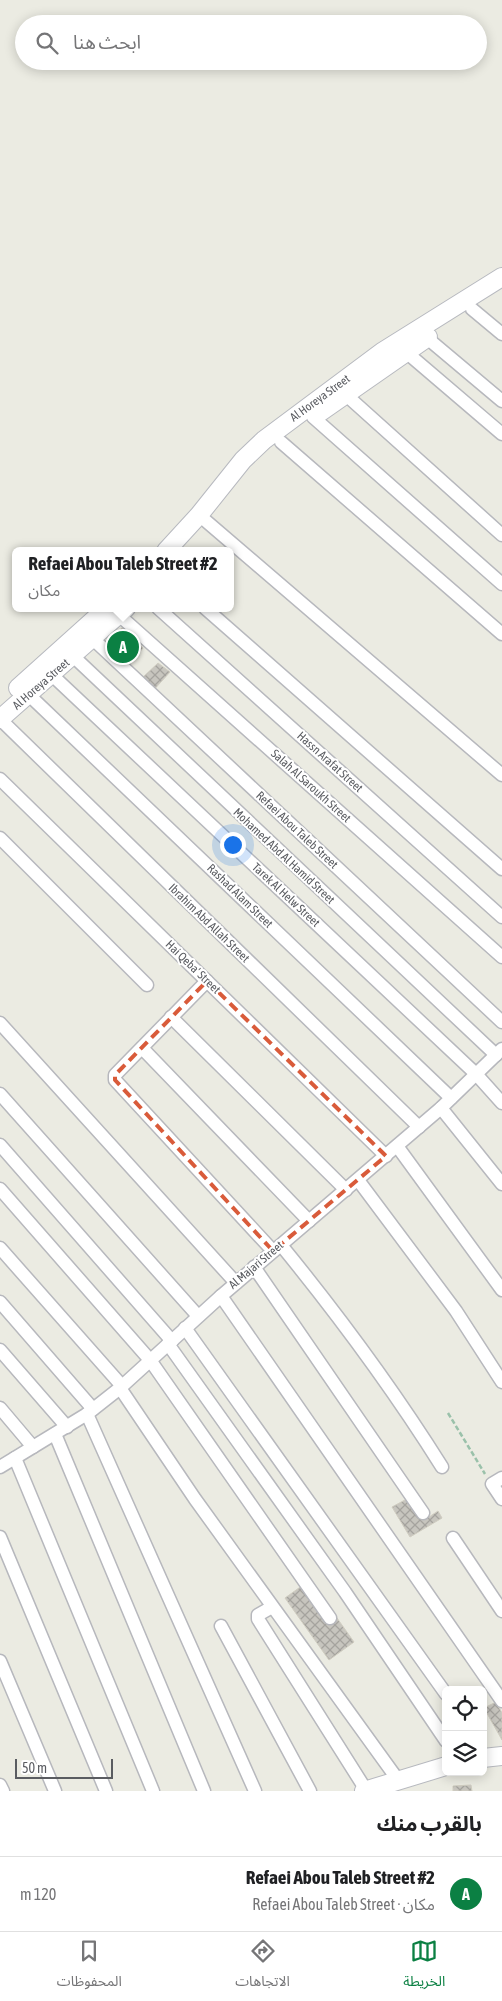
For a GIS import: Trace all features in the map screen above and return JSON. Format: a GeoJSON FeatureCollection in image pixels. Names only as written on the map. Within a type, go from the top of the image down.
{"type":"FeatureCollection","features":[{"type":"Feature","properties":{"kind":"main road","name":"Al Horeya Street"},"geometry":{"type":"LineString","coordinates":[[183,547],[243,460],[269,436],[382,352],[502,277]]}},
{"type":"Feature","properties":{"kind":"main road","name":"Al Horeya Street"},"geometry":{"type":"LineString","coordinates":[[170,547],[203,518],[248,471],[313,417],[406,352],[502,291]]}},
{"type":"Feature","properties":{"kind":"main road","name":"Al Horeya Street"},"geometry":{"type":"LineString","coordinates":[[0,719],[93,639],[115,612]]}},
{"type":"Feature","properties":{"kind":"main road","name":"Al Horeya Street"},"geometry":{"type":"LineString","coordinates":[[0,704],[115,612]]}},
{"type":"Feature","properties":{"kind":"main road"},"geometry":{"type":"LineString","coordinates":[[365,1791],[442,1767]]}},
{"type":"Feature","properties":{"kind":"street"},"geometry":{"type":"LineString","coordinates":[[472,309],[502,334]]}},
{"type":"Feature","properties":{"kind":"street"},"geometry":{"type":"LineString","coordinates":[[427,338],[502,402]]}},
{"type":"Feature","properties":{"kind":"street"},"geometry":{"type":"LineString","coordinates":[[406,352],[502,434]]}},
{"type":"Feature","properties":{"kind":"street"},"geometry":{"type":"LineString","coordinates":[[345,394],[502,535]]}},
{"type":"Feature","properties":{"kind":"street"},"geometry":{"type":"LineString","coordinates":[[313,417],[502,584]]}},
{"type":"Feature","properties":{"kind":"street"},"geometry":{"type":"LineString","coordinates":[[281,442],[502,634]]}},
{"type":"Feature","properties":{"kind":"street"},"geometry":{"type":"LineString","coordinates":[[203,518],[502,775]]}},
{"type":"Feature","properties":{"kind":"street","name":"Salah Al Saroukh Street"},"geometry":{"type":"LineString","coordinates":[[119,612],[502,957]]}},
{"type":"Feature","properties":{"kind":"street","name":"Hassn Arafat Street"},"geometry":{"type":"LineString","coordinates":[[162,612],[502,917]]}},
{"type":"Feature","properties":{"kind":"street"},"geometry":{"type":"LineString","coordinates":[[210,612],[502,869]]}},
{"type":"Feature","properties":{"kind":"street","name":"Refaei Abou Taleb Street"},"geometry":{"type":"LineString","coordinates":[[93,639],[502,1022]]}},
{"type":"Feature","properties":{"kind":"street","name":"Mohamed Abd Al Hamid Street"},"geometry":{"type":"LineString","coordinates":[[73,656],[499,1052]]}},
{"type":"Feature","properties":{"kind":"street","name":"Tarek Al Helw Street"},"geometry":{"type":"LineString","coordinates":[[52,675],[476,1074],[502,1103]]}},
{"type":"Feature","properties":{"kind":"street","name":"Rashad Alam Street"},"geometry":{"type":"LineString","coordinates":[[29,695],[451,1098]]}},
{"type":"Feature","properties":{"kind":"street","name":"Ibrahim Abd Allah Street"},"geometry":{"type":"LineString","coordinates":[[0,719],[419,1127]]}},
{"type":"Feature","properties":{"kind":"street","name":"Hai Qeba' Street"},"geometry":{"type":"LineString","coordinates":[[0,779],[386,1156]]}},
{"type":"Feature","properties":{"kind":"street"},"geometry":{"type":"LineString","coordinates":[[0,838],[147,985]]}},
{"type":"Feature","properties":{"kind":"street"},"geometry":{"type":"LineString","coordinates":[[206,981],[115,1075],[117,1082],[277,1248],[357,1340],[400,1400],[442,1467]]}},
{"type":"Feature","properties":{"kind":"street"},"geometry":{"type":"LineString","coordinates":[[172,1017],[346,1190]]}},
{"type":"Feature","properties":{"kind":"street"},"geometry":{"type":"LineString","coordinates":[[0,1023],[236,1283]]}},
{"type":"Feature","properties":{"kind":"street"},"geometry":{"type":"LineString","coordinates":[[142,1048],[309,1221]]}},
{"type":"Feature","properties":{"kind":"street","name":"Al Majari Street"},"geometry":{"type":"LineString","coordinates":[[0,1467],[90,1412],[121,1387],[254,1267],[441,1108],[499,1052]]}},
{"type":"Feature","properties":{"kind":"street"},"geometry":{"type":"LineString","coordinates":[[0,1094],[198,1316]]}},
{"type":"Feature","properties":{"kind":"street"},"geometry":{"type":"LineString","coordinates":[[441,1108],[502,1184]]}},
{"type":"Feature","properties":{"kind":"street"},"geometry":{"type":"LineString","coordinates":[[0,1145],[170,1342],[345,1592],[442,1735]]}},
{"type":"Feature","properties":{"kind":"street"},"geometry":{"type":"LineString","coordinates":[[397,1146],[502,1290]]}},
{"type":"Feature","properties":{"kind":"street"},"geometry":{"type":"LineString","coordinates":[[358,1180],[456,1311],[502,1382]]}},
{"type":"Feature","properties":{"kind":"street"},"geometry":{"type":"LineString","coordinates":[[0,1189],[150,1360],[330,1618]]}},
{"type":"Feature","properties":{"kind":"street"},"geometry":{"type":"LineString","coordinates":[[0,1248],[121,1387],[146,1429],[398,1780]]}},
{"type":"Feature","properties":{"kind":"street"},"geometry":{"type":"LineString","coordinates":[[254,1267],[423,1513]]}},
{"type":"Feature","properties":{"kind":"street"},"geometry":{"type":"LineString","coordinates":[[221,1296],[502,1701]]}},
{"type":"Feature","properties":{"kind":"street"},"geometry":{"type":"LineString","coordinates":[[0,1302],[90,1412],[255,1791]]}},
{"type":"Feature","properties":{"kind":"street"},"geometry":{"type":"LineString","coordinates":[[185,1328],[442,1688]]}},
{"type":"Feature","properties":{"kind":"street"},"geometry":{"type":"LineString","coordinates":[[0,1350],[67,1427]]}},
{"type":"Feature","properties":{"kind":"street"},"geometry":{"type":"LineString","coordinates":[[0,1408],[33,1448]]}},
{"type":"Feature","properties":{"kind":"street"},"geometry":{"type":"LineString","coordinates":[[55,1434],[204,1791]]}},
{"type":"Feature","properties":{"kind":"street"},"geometry":{"type":"LineString","coordinates":[[15,1458],[153,1791]]}},
{"type":"Feature","properties":{"kind":"street"},"geometry":{"type":"LineString","coordinates":[[497,1481],[502,1499]]}},
{"type":"Feature","properties":{"kind":"street"},"geometry":{"type":"LineString","coordinates":[[0,1537],[106,1791]]}},
{"type":"Feature","properties":{"kind":"street"},"geometry":{"type":"LineString","coordinates":[[454,1538],[502,1611]]}},
{"type":"Feature","properties":{"kind":"street"},"geometry":{"type":"LineString","coordinates":[[272,1607],[258,1615],[258,1618],[365,1791]]}},
{"type":"Feature","properties":{"kind":"street"},"geometry":{"type":"LineString","coordinates":[[221,1626],[310,1791]]}},
{"type":"Feature","properties":{"kind":"street"},"geometry":{"type":"LineString","coordinates":[[0,1661],[55,1791]]}},
{"type":"Feature","properties":{"kind":"street"},"geometry":{"type":"LineString","coordinates":[[0,1785],[3,1791]]}},
{"type":"Feature","properties":{"kind":"path"},"geometry":{"type":"LineString","coordinates":[[448,1413],[497,1481]]}},
{"type":"Feature","properties":{"kind":"highlighted area"},"geometry":{"type":"Polygon","coordinates":[[[207,981],[386,1156],[273,1251],[115,1080],[115,1075],[207,981]]]}},
{"type":"Feature","properties":{"kind":"building"},"geometry":{"type":"Polygon","coordinates":[[[122,628],[143,648],[126,668],[103,646],[122,628]]]}},
{"type":"Feature","properties":{"kind":"building"},"geometry":{"type":"Polygon","coordinates":[[[158,663],[170,672],[151,693],[139,681],[158,663]]]}},
{"type":"Feature","properties":{"kind":"building"},"geometry":{"type":"Polygon","coordinates":[[[416,1494],[429,1517],[438,1511],[442,1518],[410,1537],[392,1507],[416,1494]]]}},
{"type":"Feature","properties":{"kind":"building"},"geometry":{"type":"Polygon","coordinates":[[[310,1580],[354,1642],[329,1660],[285,1598],[310,1580]]]}},
{"type":"Feature","properties":{"kind":"building"},"geometry":{"type":"Polygon","coordinates":[[[496,1702],[502,1713],[502,1740],[487,1713],[487,1706],[496,1702]]]}},
{"type":"Feature","properties":{"kind":"building"},"geometry":{"type":"Polygon","coordinates":[[[471,1785],[472,1791],[453,1791],[453,1786],[471,1785]]]}},
{"type":"Feature","properties":{"kind":"place","name":"Refaei Abou Taleb Street #2"},"geometry":{"type":"Point","coordinates":[123,647]}}]}
